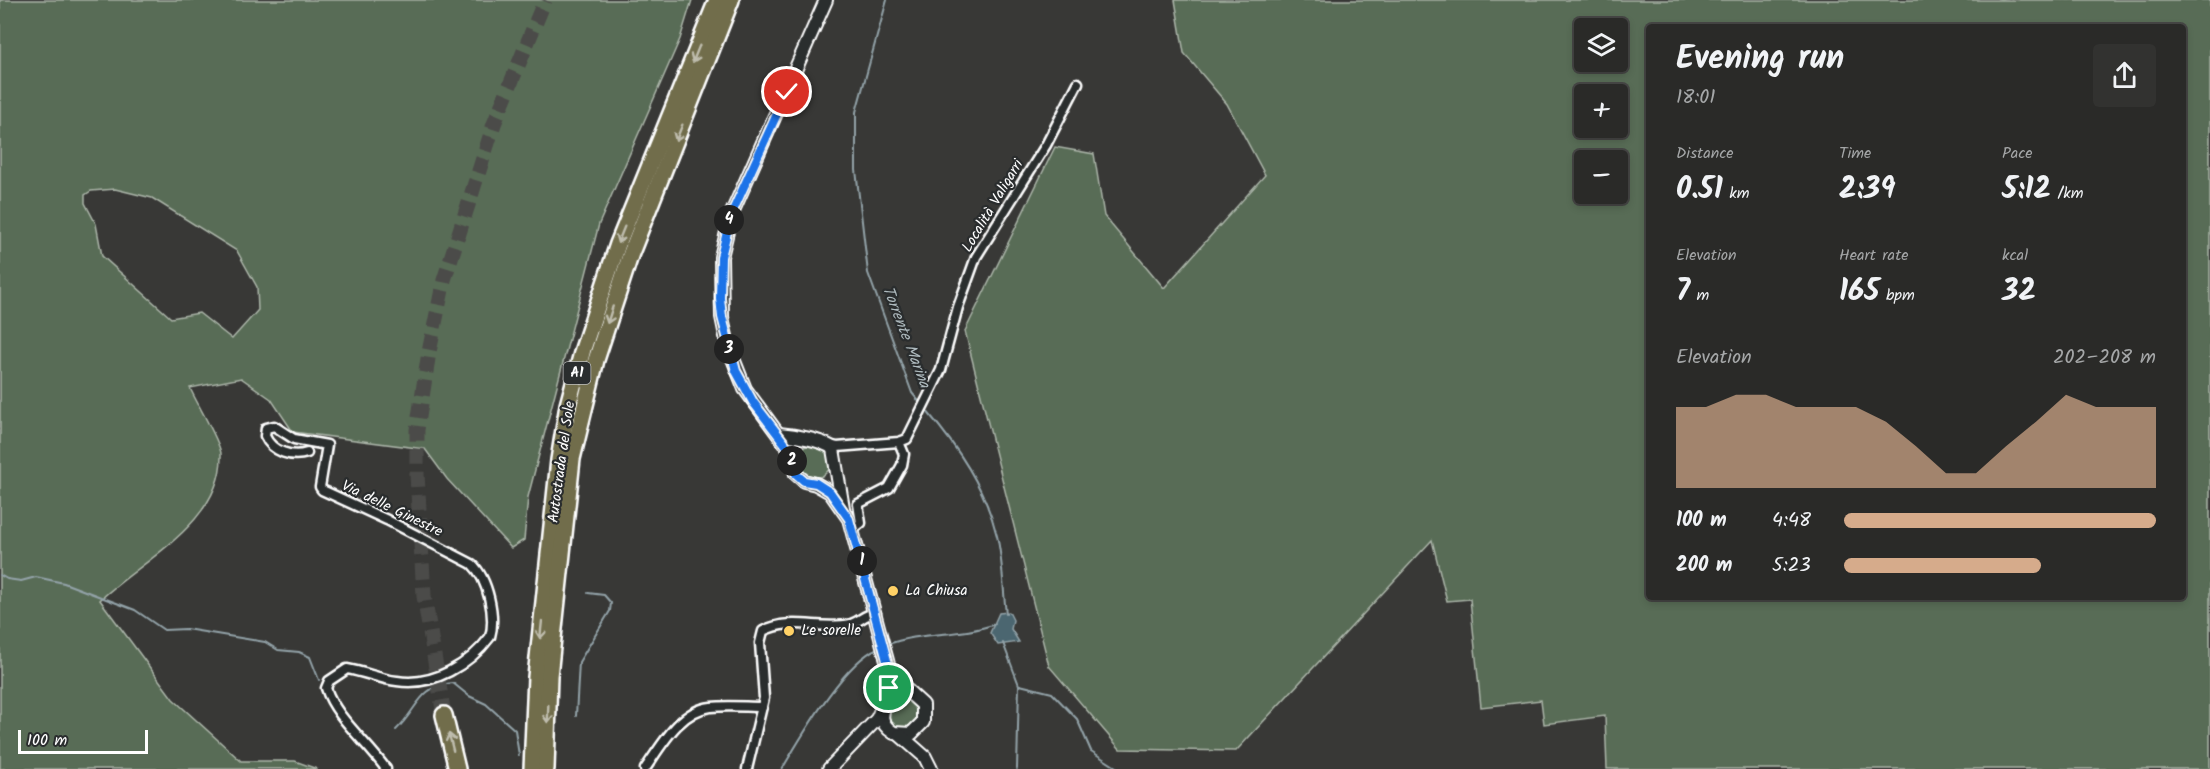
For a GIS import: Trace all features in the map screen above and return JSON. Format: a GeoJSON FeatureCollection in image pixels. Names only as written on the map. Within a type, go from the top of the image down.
{"type":"FeatureCollection","features":[{"type":"Feature","properties":{"kind":"highway","name":"Autostrada del Sole"},"geometry":{"type":"LineString","coordinates":[[532,769],[539,654],[559,460],[568,405],[583,349],[618,244],[717,0]]}},
{"type":"Feature","properties":{"kind":"highway","name":"Autostrada del Sole"},"geometry":{"type":"LineString","coordinates":[[546,769],[549,676],[572,459],[577,437],[596,360],[630,253],[731,0]]}},
{"type":"Feature","properties":{"kind":"highway"},"geometry":{"type":"LineString","coordinates":[[444,716],[457,769]]}},
{"type":"Feature","properties":{"kind":"main road"},"geometry":{"type":"LineString","coordinates":[[826,0],[731,215],[721,257],[722,317],[734,363],[753,402],[779,434],[792,457],[796,474],[804,481],[816,483],[830,492],[843,508],[853,529],[888,664],[899,683],[923,705],[925,757],[931,769]]}},
{"type":"Feature","properties":{"kind":"main road"},"geometry":{"type":"LineString","coordinates":[[779,434],[819,440],[829,445],[836,463],[843,508]]}},
{"type":"Feature","properties":{"kind":"main road"},"geometry":{"type":"LineString","coordinates":[[792,457],[797,447],[807,440]]}},
{"type":"Feature","properties":{"kind":"main road"},"geometry":{"type":"LineString","coordinates":[[816,483],[826,480],[836,463]]}},
{"type":"Feature","properties":{"kind":"main road"},"geometry":{"type":"LineString","coordinates":[[888,664],[883,721],[925,757]]}},
{"type":"Feature","properties":{"kind":"main road"},"geometry":{"type":"LineString","coordinates":[[829,769],[877,719],[884,705],[901,692],[912,693]]}},
{"type":"Feature","properties":{"kind":"main road"},"geometry":{"type":"LineString","coordinates":[[857,738],[916,731],[923,722]]}},
{"type":"Feature","properties":{"kind":"street","name":"Località Valigarri"},"geometry":{"type":"LineString","coordinates":[[899,442],[907,439],[911,433],[936,383],[976,257],[1046,145],[1078,83]]}},
{"type":"Feature","properties":{"kind":"street","name":"Via delle Ginestre"},"geometry":{"type":"LineString","coordinates":[[307,453],[293,456],[273,447],[267,439],[266,428],[274,426],[294,439],[327,445],[320,487],[322,490],[404,528],[477,569],[490,605],[491,633],[481,649],[467,662],[416,682],[400,682],[368,672],[347,669],[329,681],[326,688],[336,711],[363,738],[386,769]]}},
{"type":"Feature","properties":{"kind":"street"},"geometry":{"type":"LineString","coordinates":[[829,445],[848,446],[899,442],[904,454],[894,481],[884,491],[858,504],[861,523],[853,529]]}},
{"type":"Feature","properties":{"kind":"street"},"geometry":{"type":"LineString","coordinates":[[836,463],[848,446]]}},
{"type":"Feature","properties":{"kind":"street"},"geometry":{"type":"LineString","coordinates":[[747,769],[762,707],[764,683],[760,643],[763,631],[783,623],[850,624],[865,614],[876,613]]}},
{"type":"Feature","properties":{"kind":"street"},"geometry":{"type":"LineString","coordinates":[[645,769],[665,740],[691,715],[709,707],[762,707]]}},
{"type":"Feature","properties":{"kind":"green space"},"geometry":{"type":"Polygon","coordinates":[[[0,0],[692,0],[680,39],[599,224],[528,497],[524,540],[511,548],[447,479],[425,449],[293,432],[271,399],[241,378],[190,388],[213,432],[221,454],[218,478],[209,500],[195,520],[177,538],[100,600],[173,699],[241,761],[295,761],[317,769],[0,769],[0,0]],[[115,189],[91,191],[85,195],[85,203],[96,224],[102,256],[171,318],[199,313],[232,339],[258,310],[257,287],[237,251],[152,198],[115,189]]]}},
{"type":"Feature","properties":{"kind":"green space"},"geometry":{"type":"Polygon","coordinates":[[[1175,0],[2210,0],[2210,769],[1607,769],[1605,716],[1544,724],[1541,700],[1481,707],[1470,599],[1447,601],[1432,540],[1236,751],[1120,749],[1049,666],[965,331],[1055,147],[1094,154],[1104,216],[1164,288],[1265,175],[1227,104],[1184,53],[1175,0]]]}},
{"type":"Feature","properties":{"kind":"green space"},"geometry":{"type":"Polygon","coordinates":[[[814,444],[826,449],[831,461],[826,473],[814,478],[802,473],[797,461],[802,449],[814,444]]]}},
{"type":"Feature","properties":{"kind":"green space"},"geometry":{"type":"Polygon","coordinates":[[[901,692],[925,711],[905,735],[881,716],[890,696],[901,692]]]}},
{"type":"Feature","properties":{"kind":"water"},"geometry":{"type":"Polygon","coordinates":[[[1009,612],[1013,620],[1011,629],[1019,642],[998,645],[990,633],[999,613],[1009,612]]]}},
{"type":"Feature","properties":{"kind":"waterway","name":"Torrente Marina"},"geometry":{"type":"LineString","coordinates":[[887,0],[856,112],[856,170],[868,273],[912,393],[922,405]]}},
{"type":"Feature","properties":{"kind":"waterway","name":"Torrente Marina"},"geometry":{"type":"LineString","coordinates":[[926,410],[969,469],[992,518],[1002,565],[1006,614]]}},
{"type":"Feature","properties":{"kind":"waterway"},"geometry":{"type":"LineString","coordinates":[[0,575],[7,579],[21,581],[36,577],[64,583],[135,610],[164,630],[186,629],[265,642],[278,650],[299,652],[310,657],[319,680]]}},
{"type":"Feature","properties":{"kind":"waterway"},"geometry":{"type":"LineString","coordinates":[[576,716],[579,662],[610,611],[611,603],[604,595],[588,593]]}},
{"type":"Feature","properties":{"kind":"waterway"},"geometry":{"type":"LineString","coordinates":[[886,645],[995,624]]}},
{"type":"Feature","properties":{"kind":"waterway","name":"Torrente Marina"},"geometry":{"type":"LineString","coordinates":[[1003,643],[1019,685],[1017,769]]}},
{"type":"Feature","properties":{"kind":"waterway"},"geometry":{"type":"LineString","coordinates":[[782,769],[812,720],[838,684],[865,656],[878,648]]}},
{"type":"Feature","properties":{"kind":"waterway"},"geometry":{"type":"LineString","coordinates":[[396,730],[426,693],[441,685],[453,683],[469,696],[486,704],[515,730],[519,755]]}},
{"type":"Feature","properties":{"kind":"waterway"},"geometry":{"type":"LineString","coordinates":[[1020,685],[1052,693],[1077,719],[1091,751],[1119,769]]}},
{"type":"Feature","properties":{"kind":"tunnel"},"geometry":{"type":"LineString","coordinates":[[444,715],[424,596],[417,474],[417,430],[429,352],[444,280],[494,124],[545,0]]}},
{"type":"Feature","properties":{"kind":"place","name":"La Chiusa"},"geometry":{"type":"Point","coordinates":[893,591]}},
{"type":"Feature","properties":{"kind":"place","name":"Le sorelle"},"geometry":{"type":"Point","coordinates":[789,631]}},
{"type":"Feature","properties":{"kind":"route"},"geometry":{"type":"LineString","coordinates":[[787,92],[731,215],[725,234],[720,277],[722,317],[736,371],[760,413],[789,449],[796,474],[804,481],[816,483],[830,492],[849,519],[889,668],[889,688]]}}]}
